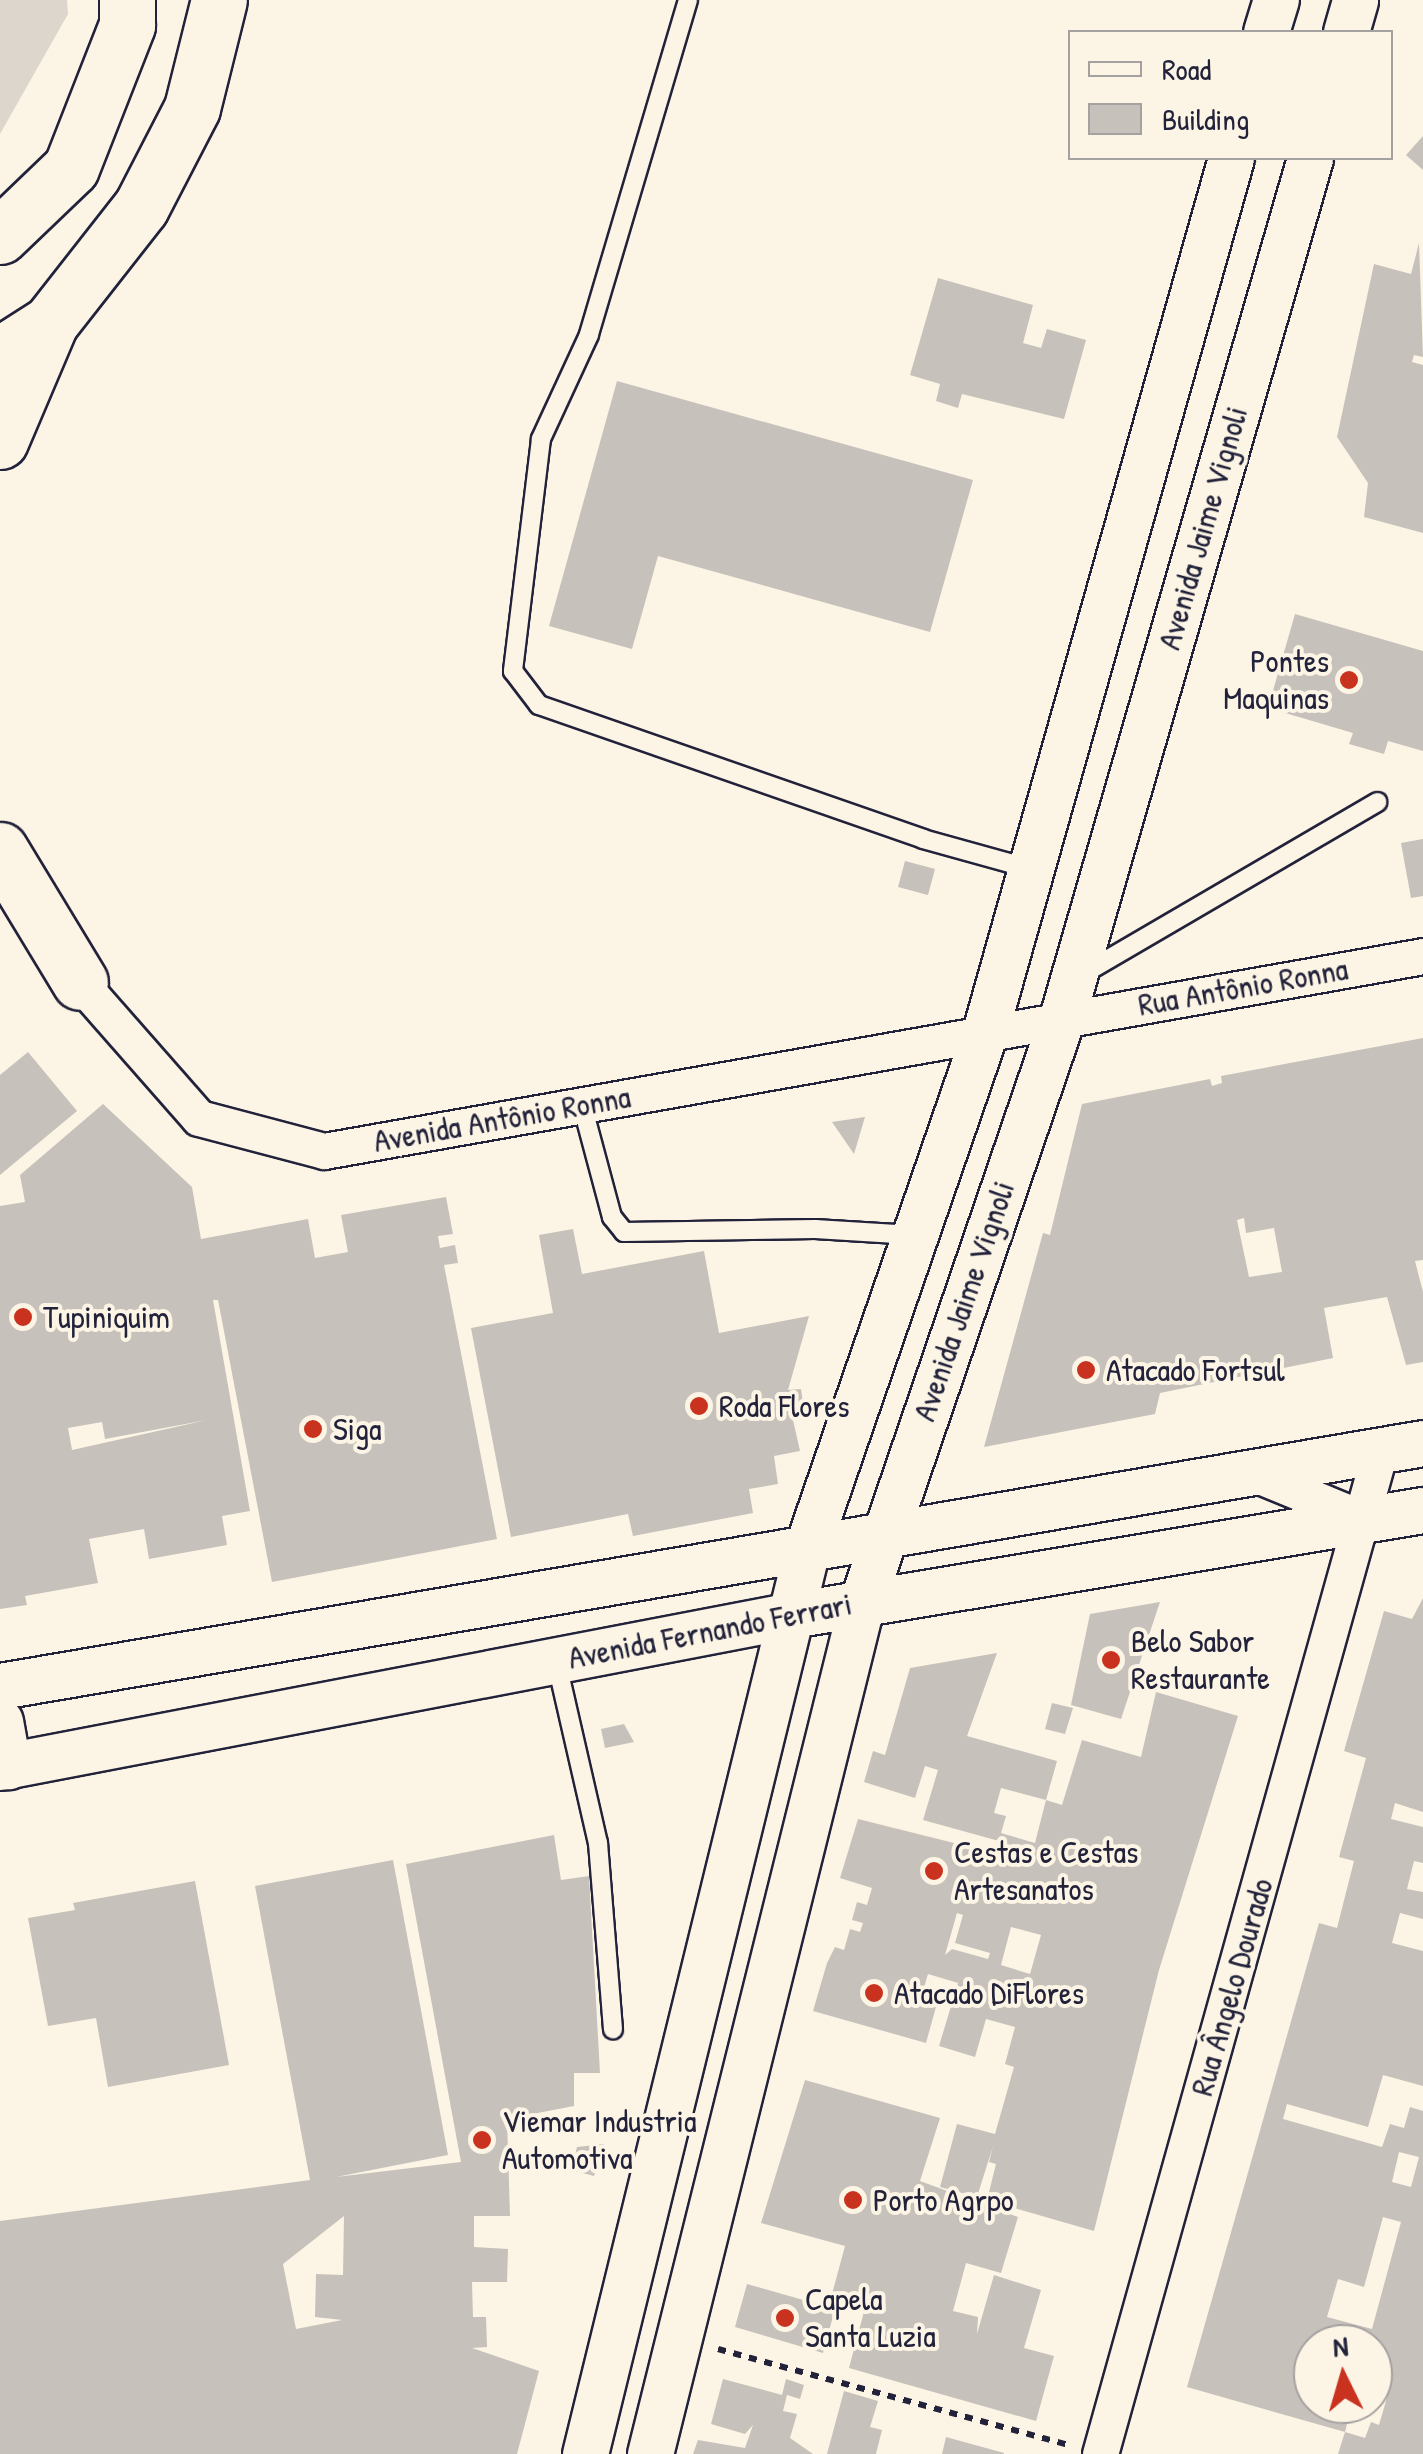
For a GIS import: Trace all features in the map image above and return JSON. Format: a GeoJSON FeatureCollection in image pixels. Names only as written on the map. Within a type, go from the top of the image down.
{"type":"FeatureCollection","features":[{"type":"Feature","properties":{"kind":"highway"},"geometry":{"type":"LineString","coordinates":[[0,236],[71,168],[128,25],[127,0]]}},
{"type":"Feature","properties":{"kind":"highway"},"geometry":{"type":"LineString","coordinates":[[0,355],[50,323],[109,254],[168,160],[192,108],[219,0]]}},
{"type":"Feature","properties":{"kind":"highway"},"geometry":{"type":"LineString","coordinates":[[0,442],[50,323]]}},
{"type":"Feature","properties":{"kind":"highway"},"geometry":{"type":"LineString","coordinates":[[0,850],[80,982]]}},
{"type":"Feature","properties":{"kind":"street"},"geometry":{"type":"LineString","coordinates":[[1267,30],[1276,0]]}},
{"type":"Feature","properties":{"kind":"street"},"geometry":{"type":"LineString","coordinates":[[1347,30],[1355,0]]}},
{"type":"Feature","properties":{"kind":"street"},"geometry":{"type":"LineString","coordinates":[[585,2454],[808,1545],[986,1032],[1230,160]]}},
{"type":"Feature","properties":{"kind":"street","name":"Avenida Jaime Vignoli"},"geometry":{"type":"LineString","coordinates":[[650,2454],[862,1602],[1068,998],[1309,160]]}},
{"type":"Feature","properties":{"kind":"street","name":"Avenida Antônio Ronna"},"geometry":{"type":"LineString","coordinates":[[0,894],[199,1118],[324,1151],[986,1032]]}},
{"type":"Feature","properties":{"kind":"street","name":"Rua Antônio Ronna"},"geometry":{"type":"LineString","coordinates":[[986,1032],[1068,998],[1423,956]]}},
{"type":"Feature","properties":{"kind":"street","name":"Avenida Fernando Ferrari"},"geometry":{"type":"LineString","coordinates":[[0,1686],[808,1545],[1401,1447]]}},
{"type":"Feature","properties":{"kind":"street","name":"Rua Ângelo Dourado"},"geometry":{"type":"LineString","coordinates":[[1100,2454],[1364,1520],[1401,1447]]}},
{"type":"Feature","properties":{"kind":"street"},"geometry":{"type":"LineString","coordinates":[[1237,1474],[1256,1472],[1364,1520]]}},
{"type":"Feature","properties":{"kind":"street","name":"Avenida Fernando Ferrari"},"geometry":{"type":"LineString","coordinates":[[4,1766],[862,1602],[1423,1510]]}},
{"type":"Feature","properties":{"kind":"street"},"geometry":{"type":"LineString","coordinates":[[0,1721],[4,1766]]}},
{"type":"Feature","properties":{"kind":"lane"},"geometry":{"type":"LineString","coordinates":[[688,0],[588,336],[541,440],[514,671],[539,705],[923,839],[1031,869]]}},
{"type":"Feature","properties":{"kind":"lane"},"geometry":{"type":"LineString","coordinates":[[1068,998],[1377,802]]}},
{"type":"Feature","properties":{"kind":"lane"},"geometry":{"type":"LineString","coordinates":[[582,1105],[612,1217],[624,1232],[815,1229],[914,1235]]}},
{"type":"Feature","properties":{"kind":"lane"},"geometry":{"type":"LineString","coordinates":[[556,1660],[598,1843],[613,2029]]}},
{"type":"Feature","properties":{"kind":"path"},"geometry":{"type":"LineString","coordinates":[[679,2338],[1100,2454]]}},
{"type":"Feature","properties":{"kind":"shaded area"},"geometry":{"type":"Polygon","coordinates":[[[0,0],[67,0],[68,14],[0,134],[0,0]]]}},
{"type":"Feature","properties":{"kind":"building"},"geometry":{"type":"Polygon","coordinates":[[[1423,136],[1423,170],[1406,155],[1423,136]]]}},
{"type":"Feature","properties":{"kind":"building"},"geometry":{"type":"Polygon","coordinates":[[[1419,243],[1423,357],[1414,355],[1412,362],[1423,365],[1423,533],[1364,517],[1368,483],[1337,437],[1374,264],[1411,274],[1419,243]]]}},
{"type":"Feature","properties":{"kind":"building"},"geometry":{"type":"Polygon","coordinates":[[[938,278],[1033,305],[1023,343],[1041,348],[1047,329],[1086,340],[1064,419],[962,394],[958,408],[936,401],[940,384],[910,375],[938,278]]]}},
{"type":"Feature","properties":{"kind":"building"},"geometry":{"type":"Polygon","coordinates":[[[617,381],[973,480],[930,632],[658,556],[632,649],[549,626],[617,381]]]}},
{"type":"Feature","properties":{"kind":"building","name":"Pontes Maquinas"},"geometry":{"type":"Polygon","coordinates":[[[1295,614],[1423,651],[1423,751],[1388,741],[1384,754],[1349,744],[1353,733],[1268,708],[1295,614]]]}},
{"type":"Feature","properties":{"kind":"building"},"geometry":{"type":"Polygon","coordinates":[[[1423,839],[1423,896],[1411,898],[1401,843],[1423,839]]]}},
{"type":"Feature","properties":{"kind":"building"},"geometry":{"type":"Polygon","coordinates":[[[905,861],[935,869],[928,895],[898,887],[905,861]]]}},
{"type":"Feature","properties":{"kind":"building"},"geometry":{"type":"Polygon","coordinates":[[[1423,1038],[1423,1260],[1415,1261],[1423,1292],[1423,1362],[1406,1365],[1387,1297],[1324,1308],[1333,1358],[1160,1393],[1155,1414],[984,1447],[1043,1233],[1050,1235],[1082,1104],[1210,1079],[1212,1086],[1222,1083],[1221,1076],[1423,1038]],[[1244,1218],[1237,1220],[1249,1277],[1282,1272],[1274,1228],[1246,1233],[1244,1218]]]}},
{"type":"Feature","properties":{"kind":"building"},"geometry":{"type":"Polygon","coordinates":[[[28,1052],[77,1111],[0,1175],[0,1075],[28,1052]]]}},
{"type":"Feature","properties":{"kind":"building"},"geometry":{"type":"Polygon","coordinates":[[[103,1104],[192,1187],[201,1239],[308,1219],[315,1258],[348,1252],[341,1215],[446,1197],[453,1234],[438,1236],[440,1248],[455,1245],[458,1263],[444,1265],[497,1539],[272,1582],[218,1300],[213,1300],[250,1511],[222,1516],[227,1545],[149,1559],[144,1529],[89,1539],[98,1583],[25,1596],[27,1605],[0,1609],[0,1206],[25,1202],[20,1175],[103,1104]],[[207,1420],[105,1439],[102,1422],[68,1428],[72,1450],[207,1420]]]}},
{"type":"Feature","properties":{"kind":"building"},"geometry":{"type":"Polygon","coordinates":[[[865,1117],[854,1154],[832,1122],[865,1117]]]}},
{"type":"Feature","properties":{"kind":"building"},"geometry":{"type":"Polygon","coordinates":[[[573,1229],[582,1274],[704,1251],[719,1333],[809,1316],[788,1390],[801,1389],[805,1419],[793,1420],[800,1451],[774,1456],[778,1484],[749,1489],[753,1513],[633,1536],[628,1514],[511,1537],[471,1328],[553,1313],[539,1235],[573,1229]]]}},
{"type":"Feature","properties":{"kind":"building"},"geometry":{"type":"Polygon","coordinates":[[[1423,1598],[1423,1812],[1395,1803],[1391,1819],[1423,1827],[1423,1863],[1414,1861],[1407,1889],[1423,1892],[1423,1919],[1400,1913],[1392,1943],[1423,1951],[1423,2086],[1383,2075],[1368,2127],[1287,2104],[1283,2119],[1382,2147],[1390,2124],[1404,2128],[1410,2107],[1423,2111],[1423,2454],[1338,2454],[1345,2432],[1365,2438],[1370,2424],[1393,2424],[1393,2324],[1373,2324],[1401,2222],[1383,2217],[1364,2287],[1338,2279],[1327,2317],[1353,2324],[1293,2324],[1293,2417],[1187,2387],[1319,1923],[1337,1928],[1354,1861],[1339,1857],[1366,1758],[1344,1751],[1384,1611],[1412,1619],[1423,1598]],[[1399,2152],[1392,2182],[1411,2187],[1419,2157],[1399,2152]]]}},
{"type":"Feature","properties":{"kind":"building","name":"Belo Sabor Restaurante"},"geometry":{"type":"Polygon","coordinates":[[[1160,1602],[1121,1719],[1071,1705],[1090,1614],[1160,1602]]]}},
{"type":"Feature","properties":{"kind":"building"},"geometry":{"type":"Polygon","coordinates":[[[997,1653],[967,1736],[1057,1761],[1046,1800],[1062,1805],[1082,1740],[1141,1757],[1156,1692],[1238,1716],[1159,1970],[1094,2231],[987,2200],[996,2164],[989,2162],[993,2146],[977,2197],[940,2187],[957,2124],[995,2134],[1014,2067],[1005,2064],[1015,2027],[986,2019],[975,2057],[939,2046],[958,1983],[928,1974],[923,1991],[939,1996],[926,2043],[813,2011],[835,1947],[844,1950],[850,1929],[860,1932],[863,1923],[852,1920],[857,1902],[867,1905],[872,1888],[840,1878],[858,1819],[994,1853],[999,1841],[923,1820],[938,1770],[925,1766],[915,1798],[864,1782],[873,1751],[885,1755],[910,1668],[997,1653]],[[1001,1788],[994,1813],[1006,1816],[1001,1833],[1035,1843],[1046,1800],[1001,1788]],[[957,1913],[945,1955],[952,1949],[988,1959],[990,1953],[955,1943],[963,1915],[957,1913]],[[1011,1927],[1001,1965],[1030,1974],[1041,1935],[1011,1927]]]}},
{"type":"Feature","properties":{"kind":"building"},"geometry":{"type":"Polygon","coordinates":[[[1052,1703],[1073,1708],[1065,1734],[1045,1729],[1052,1703]]]}},
{"type":"Feature","properties":{"kind":"building"},"geometry":{"type":"Polygon","coordinates":[[[624,1724],[634,1742],[605,1748],[601,1729],[624,1724]]]}},
{"type":"Feature","properties":{"kind":"building"},"geometry":{"type":"Polygon","coordinates":[[[554,1835],[561,1880],[589,1876],[600,2073],[574,2073],[574,2106],[507,2119],[510,2216],[474,2216],[474,2247],[508,2249],[507,2282],[472,2282],[473,2317],[486,2317],[487,2347],[472,2348],[539,2371],[517,2454],[0,2454],[0,2221],[310,2180],[255,1886],[393,1860],[448,2155],[336,2177],[461,2162],[406,1864],[554,1835]],[[344,2216],[283,2264],[296,2329],[342,2320],[315,2317],[316,2274],[343,2275],[344,2216]]]}},
{"type":"Feature","properties":{"kind":"building"},"geometry":{"type":"Polygon","coordinates":[[[195,1881],[229,2065],[108,2087],[96,2018],[48,2026],[28,1918],[75,1910],[73,1903],[195,1881]]]}},
{"type":"Feature","properties":{"kind":"building"},"geometry":{"type":"Polygon","coordinates":[[[805,2080],[940,2118],[920,2181],[1018,2217],[1001,2273],[966,2263],[953,2311],[978,2317],[977,2334],[994,2275],[1041,2290],[1024,2348],[1054,2356],[1036,2421],[849,2368],[866,2304],[832,2294],[845,2246],[761,2223],[805,2080]]]}},
{"type":"Feature","properties":{"kind":"building"},"geometry":{"type":"Polygon","coordinates":[[[604,2144],[594,2176],[571,2170],[577,2147],[604,2144]]]}},
{"type":"Feature","properties":{"kind":"building","name":"Capela Santa Luzia"},"geometry":{"type":"Polygon","coordinates":[[[747,2284],[835,2309],[823,2353],[735,2327],[747,2284]]]}},
{"type":"Feature","properties":{"kind":"building"},"geometry":{"type":"Polygon","coordinates":[[[723,2379],[782,2395],[786,2379],[804,2385],[800,2399],[787,2395],[783,2411],[797,2414],[790,2438],[813,2454],[693,2454],[698,2440],[745,2448],[753,2425],[745,2434],[711,2424],[723,2379]]]}},
{"type":"Feature","properties":{"kind":"building"},"geometry":{"type":"Polygon","coordinates":[[[844,2391],[878,2401],[870,2427],[882,2430],[876,2454],[827,2454],[844,2391]]]}},
{"type":"Feature","properties":{"kind":"building"},"geometry":{"type":"Polygon","coordinates":[[[1317,2424],[1347,2424],[1345,2432],[1317,2424]]]}},
{"type":"Feature","properties":{"kind":"building"},"geometry":{"type":"Polygon","coordinates":[[[946,2437],[1004,2453],[1004,2454],[942,2454],[946,2437]]]}},
{"type":"Feature","properties":{"kind":"place","name":"Pontes Maquinas"},"geometry":{"type":"Point","coordinates":[1349,680]}},
{"type":"Feature","properties":{"kind":"place","name":"Tupiniquim"},"geometry":{"type":"Point","coordinates":[23,1317]}},
{"type":"Feature","properties":{"kind":"place","name":"Atacado Fortsul"},"geometry":{"type":"Point","coordinates":[1086,1370]}},
{"type":"Feature","properties":{"kind":"place","name":"Roda Flores"},"geometry":{"type":"Point","coordinates":[699,1406]}},
{"type":"Feature","properties":{"kind":"place","name":"Siga"},"geometry":{"type":"Point","coordinates":[313,1429]}},
{"type":"Feature","properties":{"kind":"place","name":"Belo Sabor Restaurante"},"geometry":{"type":"Point","coordinates":[1111,1660]}},
{"type":"Feature","properties":{"kind":"place","name":"Cestas e Cestas Artesanatos"},"geometry":{"type":"Point","coordinates":[934,1871]}},
{"type":"Feature","properties":{"kind":"place","name":"Atacado DiFlores"},"geometry":{"type":"Point","coordinates":[874,1993]}},
{"type":"Feature","properties":{"kind":"place","name":"Viemar Industria Automotiva"},"geometry":{"type":"Point","coordinates":[482,2140]}},
{"type":"Feature","properties":{"kind":"place","name":"Porto Agrpo"},"geometry":{"type":"Point","coordinates":[853,2200]}},
{"type":"Feature","properties":{"kind":"place","name":"Capela Santa Luzia"},"geometry":{"type":"Point","coordinates":[785,2318]}}]}
